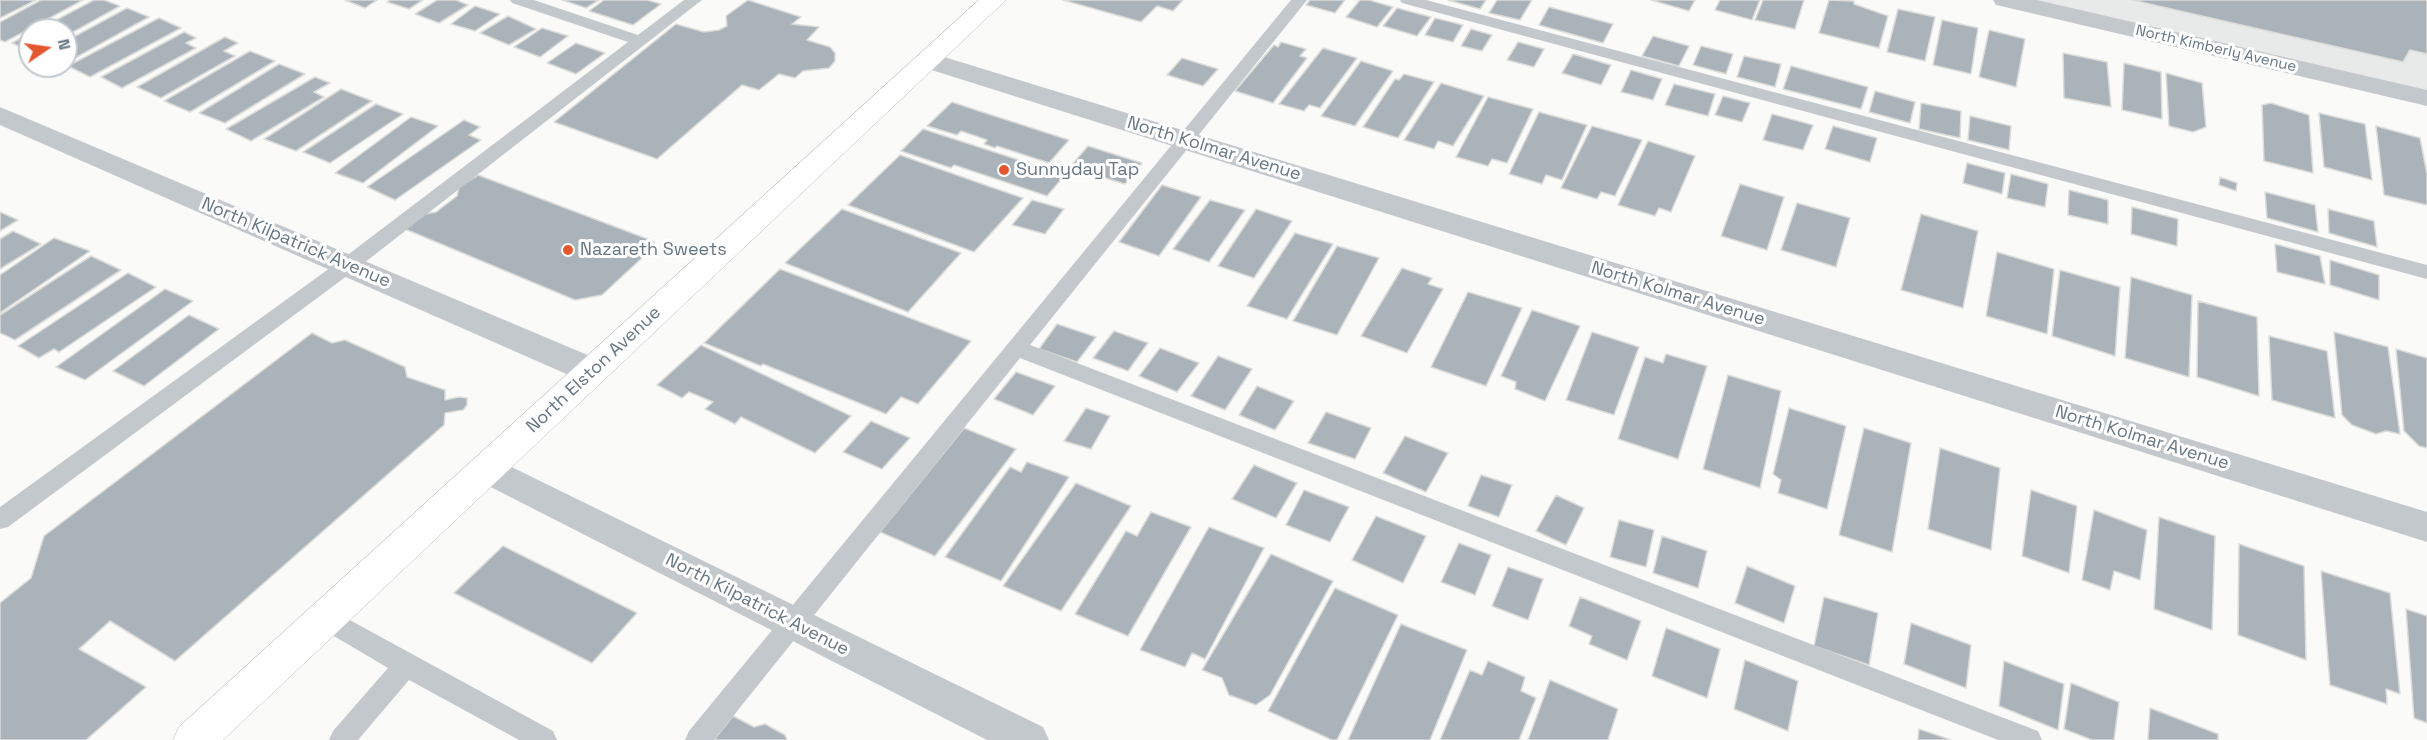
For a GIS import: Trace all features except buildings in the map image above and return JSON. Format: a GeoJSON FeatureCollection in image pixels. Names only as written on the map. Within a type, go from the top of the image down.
{"type":"FeatureCollection","features":[{"type":"Feature","properties":{"kind":"main road","name":"North Elston Avenue"},"geometry":{"type":"LineString","coordinates":[[194,740],[994,0]]}},
{"type":"Feature","properties":{"kind":"street","name":"North Kimberly Avenue"},"geometry":{"type":"LineString","coordinates":[[2005,0],[2427,98]]}},
{"type":"Feature","properties":{"kind":"street","name":"North Kolmar Avenue"},"geometry":{"type":"LineString","coordinates":[[928,60],[2427,527]]}},
{"type":"Feature","properties":{"kind":"street","name":"North Kilpatrick Avenue"},"geometry":{"type":"LineString","coordinates":[[0,115],[592,371]]}},
{"type":"Feature","properties":{"kind":"street","name":"North Kilpatrick Avenue"},"geometry":{"type":"LineString","coordinates":[[487,469],[1028,740]]}},
{"type":"Feature","properties":{"kind":"lane"},"geometry":{"type":"LineString","coordinates":[[518,0],[641,41]]}},
{"type":"Feature","properties":{"kind":"lane"},"geometry":{"type":"LineString","coordinates":[[0,520],[348,265],[694,0]]}},
{"type":"Feature","properties":{"kind":"lane"},"geometry":{"type":"LineString","coordinates":[[698,740],[1299,0]]}},
{"type":"Feature","properties":{"kind":"lane"},"geometry":{"type":"LineString","coordinates":[[1408,0],[2427,272]]}},
{"type":"Feature","properties":{"kind":"lane"},"geometry":{"type":"LineString","coordinates":[[1016,348],[2029,740]]}},
{"type":"Feature","properties":{"kind":"lane"},"geometry":{"type":"LineString","coordinates":[[326,618],[406,665],[544,740]]}},
{"type":"Feature","properties":{"kind":"lane"},"geometry":{"type":"LineString","coordinates":[[342,740],[406,665]]}},
{"type":"Feature","properties":{"kind":"shaded area"},"geometry":{"type":"Polygon","coordinates":[[[2033,0],[2427,0],[2427,91],[2033,0]]]}},
{"type":"Feature","properties":{"kind":"place","name":"Sunnyday Tap"},"geometry":{"type":"Point","coordinates":[1004,170]}},
{"type":"Feature","properties":{"kind":"place","name":"Nazareth Sweets"},"geometry":{"type":"Point","coordinates":[568,250]}}]}
